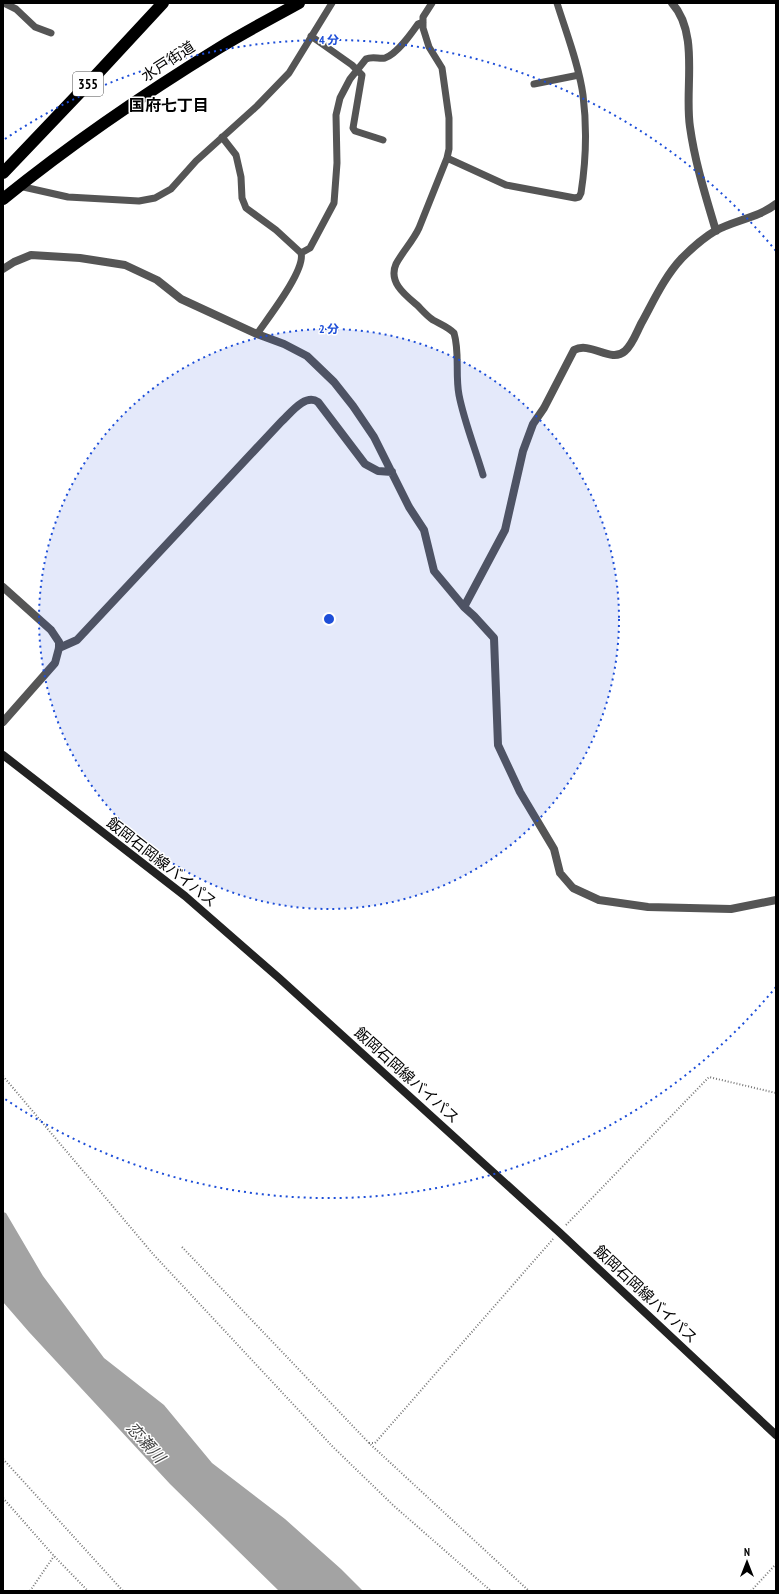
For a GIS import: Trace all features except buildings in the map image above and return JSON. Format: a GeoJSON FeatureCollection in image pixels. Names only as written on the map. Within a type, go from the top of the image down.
{"type":"FeatureCollection","features":[{"type":"Feature","properties":{"kind":"highway","name":"355"},"geometry":{"type":"LineString","coordinates":[[3,173],[163,3]]}},
{"type":"Feature","properties":{"kind":"highway","name":"水戸街道"},"geometry":{"type":"LineString","coordinates":[[3,199],[92,131],[168,80],[220,47],[299,3]]}},
{"type":"Feature","properties":{"kind":"main road","name":"飯岡石岡線バイパス"},"geometry":{"type":"LineString","coordinates":[[3,755],[185,896],[279,978],[559,1232],[776,1435]]}},
{"type":"Feature","properties":{"kind":"street"},"geometry":{"type":"LineString","coordinates":[[672,3],[678,10],[685,28],[688,47],[689,126],[696,160],[716,231]]}},
{"type":"Feature","properties":{"kind":"street"},"geometry":{"type":"LineString","coordinates":[[464,607],[505,530],[524,451],[533,424],[544,408],[574,350],[580,347],[585,347],[614,356],[625,351],[659,290],[682,258],[699,242],[716,231],[768,211],[776,204]]}},
{"type":"Feature","properties":{"kind":"street"},"geometry":{"type":"LineString","coordinates":[[3,269],[31,254],[80,258],[125,265],[157,280],[181,299],[257,334],[284,344],[307,356],[325,373],[353,406],[374,437],[409,507],[424,530],[434,571],[464,607],[494,638],[498,745],[520,792],[554,848],[560,873],[572,888],[599,900],[648,907],[731,909],[776,900]]}},
{"type":"Feature","properties":{"kind":"street"},"geometry":{"type":"LineString","coordinates":[[59,648],[77,640],[281,422],[307,400],[314,400],[318,402],[365,464],[378,471],[392,472]]}},
{"type":"Feature","properties":{"kind":"street"},"geometry":{"type":"LineString","coordinates":[[3,587],[51,630],[59,642],[55,663],[3,722]]}},
{"type":"Feature","properties":{"kind":"lane"},"geometry":{"type":"LineString","coordinates":[[4,3],[18,6],[35,27],[51,33]]}},
{"type":"Feature","properties":{"kind":"lane"},"geometry":{"type":"LineString","coordinates":[[19,186],[68,197],[139,201],[155,198],[171,189],[196,161],[257,106],[289,73],[332,3]]}},
{"type":"Feature","properties":{"kind":"lane"},"geometry":{"type":"LineString","coordinates":[[432,3],[425,14],[423,22],[425,38],[442,68],[449,118],[449,149],[447,158],[415,237],[396,264],[394,270],[396,282],[401,291],[432,319],[454,333],[456,340],[459,395],[483,475]]}},
{"type":"Feature","properties":{"kind":"lane"},"geometry":{"type":"LineString","coordinates":[[447,158],[506,185],[575,198],[579,197],[582,193],[586,152],[583,94],[579,75],[557,3]]}},
{"type":"Feature","properties":{"kind":"lane"},"geometry":{"type":"LineString","coordinates":[[300,252],[310,248],[334,203],[337,163],[336,115],[340,98],[350,79],[370,58],[388,57],[400,47],[418,24],[423,22]]}},
{"type":"Feature","properties":{"kind":"lane"},"geometry":{"type":"LineString","coordinates":[[311,36],[362,75],[353,128],[355,131],[383,140]]}},
{"type":"Feature","properties":{"kind":"lane"},"geometry":{"type":"LineString","coordinates":[[534,84],[579,75]]}},
{"type":"Feature","properties":{"kind":"lane"},"geometry":{"type":"LineString","coordinates":[[222,137],[236,155],[241,177],[242,198],[246,208],[276,230],[300,252],[301,260],[295,277],[257,334]]}},
{"type":"Feature","properties":{"kind":"path"},"geometry":{"type":"LineString","coordinates":[[3,1076],[153,1254],[333,1447],[394,1506],[491,1591]]}},
{"type":"Feature","properties":{"kind":"path"},"geometry":{"type":"LineString","coordinates":[[182,1247],[369,1443],[529,1591]]}},
{"type":"Feature","properties":{"kind":"path"},"geometry":{"type":"LineString","coordinates":[[3,1459],[123,1591]]}},
{"type":"Feature","properties":{"kind":"path"},"geometry":{"type":"LineString","coordinates":[[3,1498],[54,1556],[88,1591]]}},
{"type":"Feature","properties":{"kind":"path"},"geometry":{"type":"LineString","coordinates":[[30,1591],[54,1556]]}},
{"type":"Feature","properties":{"kind":"path"},"geometry":{"type":"LineString","coordinates":[[751,1591],[776,1564]]}},
{"type":"Feature","properties":{"kind":"water","name":"恋瀬川"},"geometry":{"type":"Polygon","coordinates":[[[3,1212],[6,1213],[43,1276],[104,1358],[164,1405],[212,1463],[285,1519],[341,1569],[363,1591],[279,1591],[170,1484],[3,1302],[3,1212]]]}},
{"type":"Feature","properties":{"kind":"district","name":"国府七丁目"},"geometry":{"type":"Point","coordinates":[169,105]}}]}
